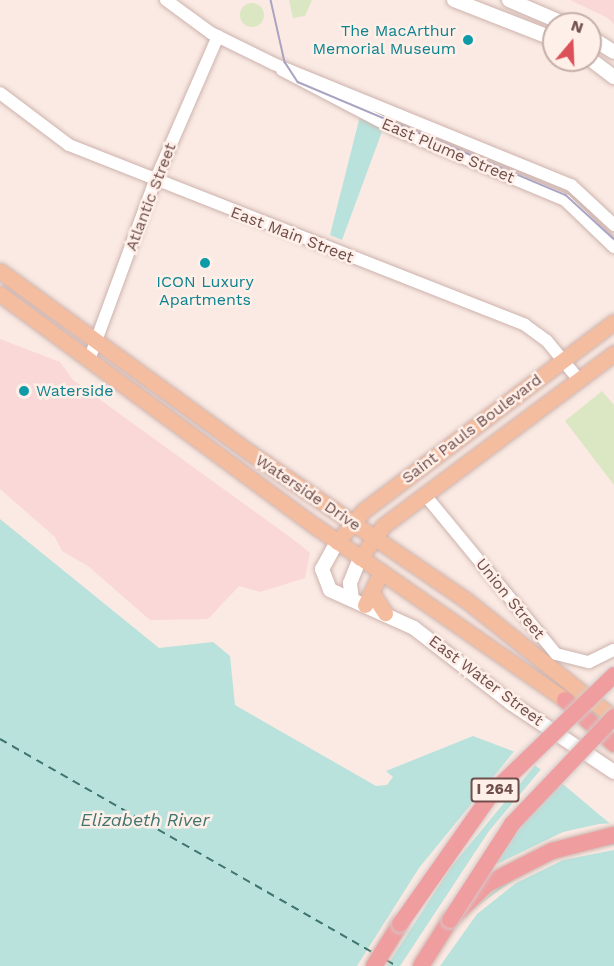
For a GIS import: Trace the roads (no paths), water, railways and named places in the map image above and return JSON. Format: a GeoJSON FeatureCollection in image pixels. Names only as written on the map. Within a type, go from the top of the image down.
{"type":"FeatureCollection","features":[{"type":"Feature","properties":{"kind":"highway","name":"I 264"},"geometry":{"type":"LineString","coordinates":[[374,966],[492,793],[614,675]]}},
{"type":"Feature","properties":{"kind":"highway"},"geometry":{"type":"LineString","coordinates":[[565,700],[614,744]]}},
{"type":"Feature","properties":{"kind":"highway"},"geometry":{"type":"LineString","coordinates":[[421,966],[512,825],[614,717]]}},
{"type":"Feature","properties":{"kind":"highway"},"geometry":{"type":"LineString","coordinates":[[450,920],[510,870],[568,844],[614,835]]}},
{"type":"Feature","properties":{"kind":"main road"},"geometry":{"type":"LineString","coordinates":[[454,0],[542,34]]}},
{"type":"Feature","properties":{"kind":"main road"},"geometry":{"type":"LineString","coordinates":[[509,0],[542,14]]}},
{"type":"Feature","properties":{"kind":"main road","name":"Waterside Drive"},"geometry":{"type":"LineString","coordinates":[[0,271],[95,343],[472,605],[614,717]]}},
{"type":"Feature","properties":{"kind":"main road","name":"Waterside Drive"},"geometry":{"type":"LineString","coordinates":[[0,294],[337,542],[614,734]]}},
{"type":"Feature","properties":{"kind":"main road","name":"Saint Pauls Boulevard"},"geometry":{"type":"LineString","coordinates":[[337,542],[352,523],[448,447],[614,322]]}},
{"type":"Feature","properties":{"kind":"main road","name":"Saint Pauls Boulevard"},"geometry":{"type":"LineString","coordinates":[[360,558],[373,537],[425,495],[614,353]]}},
{"type":"Feature","properties":{"kind":"main road"},"geometry":{"type":"LineString","coordinates":[[480,423],[501,439]]}},
{"type":"Feature","properties":{"kind":"main road"},"geometry":{"type":"LineString","coordinates":[[425,495],[420,483],[448,447]]}},
{"type":"Feature","properties":{"kind":"main road"},"geometry":{"type":"LineString","coordinates":[[337,542],[324,565],[323,582],[385,613]]}},
{"type":"Feature","properties":{"kind":"main road"},"geometry":{"type":"LineString","coordinates":[[360,558],[350,583],[363,600]]}},
{"type":"Feature","properties":{"kind":"main road"},"geometry":{"type":"LineString","coordinates":[[363,600],[381,572]]}},
{"type":"Feature","properties":{"kind":"main road","name":"East Water Street"},"geometry":{"type":"LineString","coordinates":[[385,613],[430,638],[511,703],[614,772]]}},
{"type":"Feature","properties":{"kind":"street","name":"East Plume Street"},"geometry":{"type":"LineString","coordinates":[[166,0],[218,36],[274,64],[565,183],[614,225]]}},
{"type":"Feature","properties":{"kind":"street","name":"Atlantic Street"},"geometry":{"type":"LineString","coordinates":[[89,360],[155,182],[218,36]]}},
{"type":"Feature","properties":{"kind":"street","name":"East Plume Street"},"geometry":{"type":"LineString","coordinates":[[274,64],[304,86],[397,130],[565,200],[614,247]]}},
{"type":"Feature","properties":{"kind":"street","name":"East Main Street"},"geometry":{"type":"LineString","coordinates":[[0,93],[52,136],[155,182],[525,325],[564,361],[579,380]]}},
{"type":"Feature","properties":{"kind":"street","name":"Union Street"},"geometry":{"type":"LineString","coordinates":[[425,495],[556,654],[589,662],[614,650]]}},
{"type":"Feature","properties":{"kind":"water"},"geometry":{"type":"Polygon","coordinates":[[[360,116],[383,129],[342,240],[330,235],[360,116]]]}},
{"type":"Feature","properties":{"kind":"water","name":"Elizabeth River"},"geometry":{"type":"Polygon","coordinates":[[[0,519],[159,648],[213,642],[230,656],[235,705],[376,786],[387,785],[393,777],[386,771],[473,736],[515,752],[564,785],[614,827],[614,966],[0,966],[0,519]]]}},
{"type":"Feature","properties":{"kind":"tram line"},"geometry":{"type":"LineString","coordinates":[[271,0],[285,62],[298,82],[566,195],[614,239]]}},
{"type":"Feature","properties":{"kind":"place","name":"The MacArthur Memorial Museum"},"geometry":{"type":"Point","coordinates":[468,40]}},
{"type":"Feature","properties":{"kind":"place","name":"ICON Luxury Apartments"},"geometry":{"type":"Point","coordinates":[205,263]}},
{"type":"Feature","properties":{"kind":"place","name":"Waterside"},"geometry":{"type":"Point","coordinates":[24,391]}}]}
